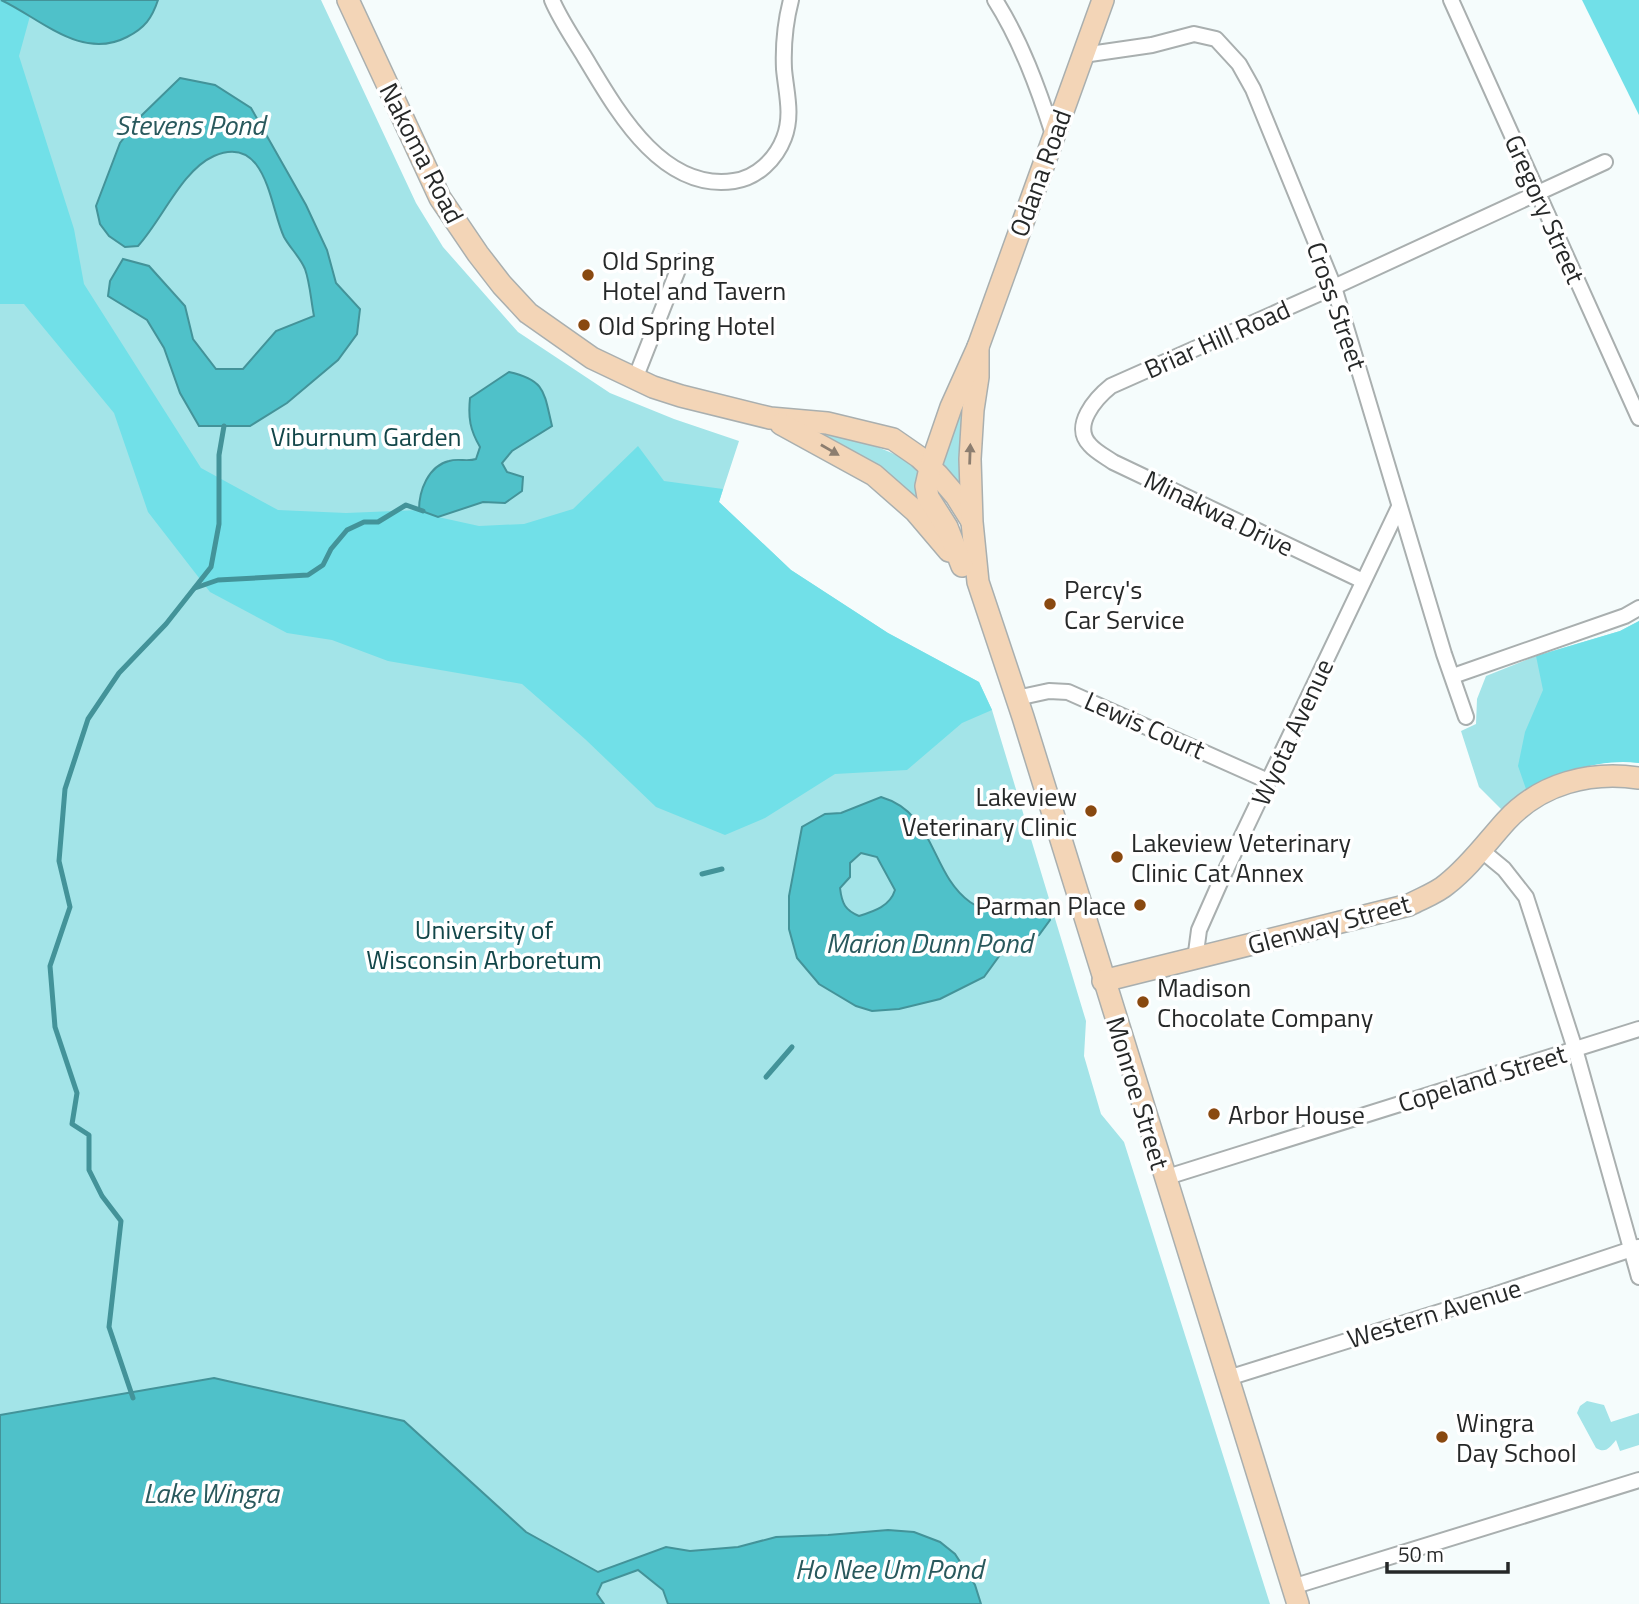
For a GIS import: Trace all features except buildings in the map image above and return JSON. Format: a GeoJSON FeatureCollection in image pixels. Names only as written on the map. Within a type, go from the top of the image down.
{"type":"FeatureCollection","features":[{"type":"Feature","properties":{"kind":"main road","name":"Nakoma Road"},"geometry":{"type":"LineString","coordinates":[[348,0],[440,198],[478,254],[528,313],[592,358],[635,379],[681,396],[770,418],[827,423],[894,439],[930,468]]}},
{"type":"Feature","properties":{"kind":"main road","name":"Odana Road"},"geometry":{"type":"LineString","coordinates":[[930,468],[951,407],[978,347],[1103,0]]}},
{"type":"Feature","properties":{"kind":"main road","name":"Odana Road"},"geometry":{"type":"LineString","coordinates":[[972,522],[970,458],[978,377],[978,347]]}},
{"type":"Feature","properties":{"kind":"main road"},"geometry":{"type":"LineString","coordinates":[[894,439],[930,435],[951,407]]}},
{"type":"Feature","properties":{"kind":"main road","name":"Monroe Street"},"geometry":{"type":"LineString","coordinates":[[770,418],[874,475],[915,511],[978,582]]}},
{"type":"Feature","properties":{"kind":"main road","name":"Monroe Street"},"geometry":{"type":"LineString","coordinates":[[930,468],[949,487],[972,522],[978,582],[1017,698],[1295,1596]]}},
{"type":"Feature","properties":{"kind":"main road","name":"Monroe Street"},"geometry":{"type":"LineString","coordinates":[[930,468],[926,486],[928,498],[947,527],[962,566]]}},
{"type":"Feature","properties":{"kind":"main road","name":"Glenway Street"},"geometry":{"type":"LineString","coordinates":[[1103,981],[1409,905],[1446,886],[1517,811],[1556,786],[1572,779],[1600,776],[1639,778]]}},
{"type":"Feature","properties":{"kind":"street"},"geometry":{"type":"LineString","coordinates":[[552,0],[616,109],[644,142],[671,168],[696,180],[722,183],[743,180],[768,163],[785,137],[789,121],[783,49],[791,0]]}},
{"type":"Feature","properties":{"kind":"street"},"geometry":{"type":"LineString","coordinates":[[995,0],[1037,87],[1053,134]]}},
{"type":"Feature","properties":{"kind":"street","name":"Gregory Street"},"geometry":{"type":"LineString","coordinates":[[1451,0],[1639,418]]}},
{"type":"Feature","properties":{"kind":"street","name":"Cross Street"},"geometry":{"type":"LineString","coordinates":[[1083,55],[1152,45],[1194,34],[1216,39],[1239,64],[1253,89],[1334,287],[1444,654],[1466,717]]}},
{"type":"Feature","properties":{"kind":"street","name":"Briar Hill Road"},"geometry":{"type":"LineString","coordinates":[[1084,433],[1086,417],[1091,408],[1111,386],[1605,162]]}},
{"type":"Feature","properties":{"kind":"street"},"geometry":{"type":"LineString","coordinates":[[635,379],[681,262]]}},
{"type":"Feature","properties":{"kind":"street","name":"Minakwa Drive"},"geometry":{"type":"LineString","coordinates":[[1084,433],[1090,445],[1113,462],[1363,581]]}},
{"type":"Feature","properties":{"kind":"street","name":"Wyota Avenue"},"geometry":{"type":"LineString","coordinates":[[1195,960],[1199,930],[1399,507]]}},
{"type":"Feature","properties":{"kind":"street"},"geometry":{"type":"LineString","coordinates":[[1453,676],[1625,616],[1639,608]]}},
{"type":"Feature","properties":{"kind":"street","name":"Lewis Court"},"geometry":{"type":"LineString","coordinates":[[1017,698],[1049,691],[1068,692],[1268,781]]}},
{"type":"Feature","properties":{"kind":"street"},"geometry":{"type":"LineString","coordinates":[[1481,850],[1504,869],[1526,897],[1635,1248],[1639,1277]]}},
{"type":"Feature","properties":{"kind":"street","name":"Copeland Street"},"geometry":{"type":"LineString","coordinates":[[1164,1178],[1639,1029]]}},
{"type":"Feature","properties":{"kind":"street","name":"Western Avenue"},"geometry":{"type":"LineString","coordinates":[[1228,1378],[1635,1248]]}},
{"type":"Feature","properties":{"kind":"street"},"geometry":{"type":"LineString","coordinates":[[1295,1596],[1639,1480]]}},
{"type":"Feature","properties":{"kind":"green space","name":"University of Wisconsin Arboretum"},"geometry":{"type":"Polygon","coordinates":[[[0,0],[321,0],[416,203],[443,247],[518,332],[610,393],[739,441],[719,502],[791,570],[888,633],[979,682],[992,710],[1086,1021],[1084,1056],[1101,1114],[1124,1142],[1270,1604],[604,1604],[597,1594],[598,1572],[526,1532],[404,1421],[214,1378],[0,1415],[0,0]]]}},
{"type":"Feature","properties":{"kind":"green space"},"geometry":{"type":"Polygon","coordinates":[[[966,390],[965,498],[937,465],[966,390]]]}},
{"type":"Feature","properties":{"kind":"green space"},"geometry":{"type":"Polygon","coordinates":[[[812,429],[869,444],[909,462],[921,471],[927,510],[812,429]]]}},
{"type":"Feature","properties":{"kind":"green space"},"geometry":{"type":"Polygon","coordinates":[[[1639,621],[1639,763],[1610,762],[1567,771],[1527,789],[1502,810],[1479,787],[1461,731],[1476,724],[1477,699],[1486,676],[1536,656],[1620,631],[1639,621]]]}},
{"type":"Feature","properties":{"kind":"green space"},"geometry":{"type":"Polygon","coordinates":[[[1587,1401],[1604,1405],[1611,1422],[1639,1413],[1639,1445],[1620,1451],[1616,1440],[1605,1450],[1596,1448],[1577,1413],[1580,1406],[1587,1401]]]}},
{"type":"Feature","properties":{"kind":"shaded area"},"geometry":{"type":"Polygon","coordinates":[[[0,0],[30,16],[19,56],[74,229],[84,284],[201,468],[278,510],[346,513],[419,510],[479,526],[524,524],[573,509],[638,446],[664,481],[723,489],[719,502],[791,570],[888,633],[979,682],[992,710],[962,723],[907,770],[835,774],[765,818],[725,835],[656,807],[522,684],[388,661],[332,640],[287,633],[210,592],[148,512],[114,413],[24,304],[0,304],[0,0]]]}},
{"type":"Feature","properties":{"kind":"shaded area"},"geometry":{"type":"Polygon","coordinates":[[[1582,0],[1639,0],[1639,115],[1582,0]]]}},
{"type":"Feature","properties":{"kind":"shaded area"},"geometry":{"type":"Polygon","coordinates":[[[1639,621],[1639,763],[1595,765],[1567,772],[1526,789],[1518,766],[1525,732],[1543,690],[1536,656],[1620,631],[1639,621]]]}},
{"type":"Feature","properties":{"kind":"water"},"geometry":{"type":"Polygon","coordinates":[[[1,0],[158,0],[150,17],[139,30],[110,43],[93,44],[61,34],[1,0]]]}},
{"type":"Feature","properties":{"kind":"water","name":"Stevens Pond"},"geometry":{"type":"Polygon","coordinates":[[[180,78],[215,85],[251,108],[306,205],[327,250],[336,283],[360,309],[357,334],[338,360],[287,403],[250,426],[199,426],[180,393],[164,348],[147,320],[108,296],[110,281],[123,259],[149,266],[185,306],[193,339],[216,369],[243,369],[276,331],[314,316],[305,269],[284,237],[264,177],[256,164],[245,155],[232,152],[214,156],[192,172],[138,246],[125,247],[109,236],[100,224],[96,206],[120,143],[142,115],[180,78]]]}},
{"type":"Feature","properties":{"kind":"water"},"geometry":{"type":"Polygon","coordinates":[[[509,372],[537,384],[545,397],[552,426],[512,451],[502,463],[507,472],[523,477],[522,491],[505,503],[483,502],[438,517],[419,510],[423,487],[435,468],[452,460],[476,459],[480,447],[470,424],[470,398],[509,372]]]}},
{"type":"Feature","properties":{"kind":"water","name":"Marion Dunn Pond"},"geometry":{"type":"Polygon","coordinates":[[[881,797],[899,805],[923,830],[947,876],[970,902],[989,908],[1021,903],[1040,905],[1048,910],[1050,920],[1039,935],[1016,940],[1000,955],[984,977],[940,999],[899,1009],[872,1011],[856,1006],[819,984],[797,958],[789,929],[789,896],[802,827],[825,814],[841,813],[881,797]],[[861,853],[850,863],[850,877],[840,888],[845,906],[859,916],[886,904],[895,890],[877,857],[861,853]]]}},
{"type":"Feature","properties":{"kind":"water","name":"Lake Wingra"},"geometry":{"type":"Polygon","coordinates":[[[214,1378],[404,1421],[526,1532],[598,1572],[666,1547],[690,1551],[738,1547],[776,1537],[888,1530],[914,1532],[940,1542],[955,1554],[975,1585],[981,1604],[668,1604],[663,1590],[638,1570],[602,1583],[597,1594],[604,1604],[0,1604],[0,1415],[214,1378]]]}},
{"type":"Feature","properties":{"kind":"waterway"},"geometry":{"type":"LineString","coordinates":[[133,1398],[109,1327],[121,1221],[102,1196],[89,1170],[89,1135],[72,1124],[77,1093],[55,1027],[50,966],[70,907],[59,861],[65,789],[88,719],[119,673],[166,624],[211,567],[219,524],[219,455],[224,426]]}},
{"type":"Feature","properties":{"kind":"waterway"},"geometry":{"type":"LineString","coordinates":[[195,588],[218,580],[308,575],[323,565],[331,549],[347,530],[364,522],[378,522],[406,505],[423,511]]}},
{"type":"Feature","properties":{"kind":"waterway"},"geometry":{"type":"LineString","coordinates":[[702,874],[722,869]]}},
{"type":"Feature","properties":{"kind":"waterway"},"geometry":{"type":"LineString","coordinates":[[766,1077],[792,1047]]}},
{"type":"Feature","properties":{"kind":"place","name":"Old Spring Hotel and Tavern"},"geometry":{"type":"Point","coordinates":[588,275]}},
{"type":"Feature","properties":{"kind":"place","name":"Old Spring Hotel"},"geometry":{"type":"Point","coordinates":[584,325]}},
{"type":"Feature","properties":{"kind":"place","name":"Percy's Car Service"},"geometry":{"type":"Point","coordinates":[1050,604]}},
{"type":"Feature","properties":{"kind":"place","name":"Lakeview Veterinary Clinic"},"geometry":{"type":"Point","coordinates":[1091,811]}},
{"type":"Feature","properties":{"kind":"place","name":"Lakeview Veterinary Clinic Cat Annex"},"geometry":{"type":"Point","coordinates":[1117,857]}},
{"type":"Feature","properties":{"kind":"place","name":"Parman Place"},"geometry":{"type":"Point","coordinates":[1140,905]}},
{"type":"Feature","properties":{"kind":"place","name":"Madison Chocolate Company"},"geometry":{"type":"Point","coordinates":[1143,1002]}},
{"type":"Feature","properties":{"kind":"place","name":"Arbor House"},"geometry":{"type":"Point","coordinates":[1214,1114]}},
{"type":"Feature","properties":{"kind":"place","name":"Wingra Day School"},"geometry":{"type":"Point","coordinates":[1442,1437]}},
{"type":"Feature","properties":{"kind":"park label","name":"Viburnum Garden"},"geometry":{"type":"Point","coordinates":[366,436]}},
{"type":"Feature","properties":{"kind":"water label","name":"Ho Nee Um Pond"},"geometry":{"type":"Point","coordinates":[889,1568]}}]}
